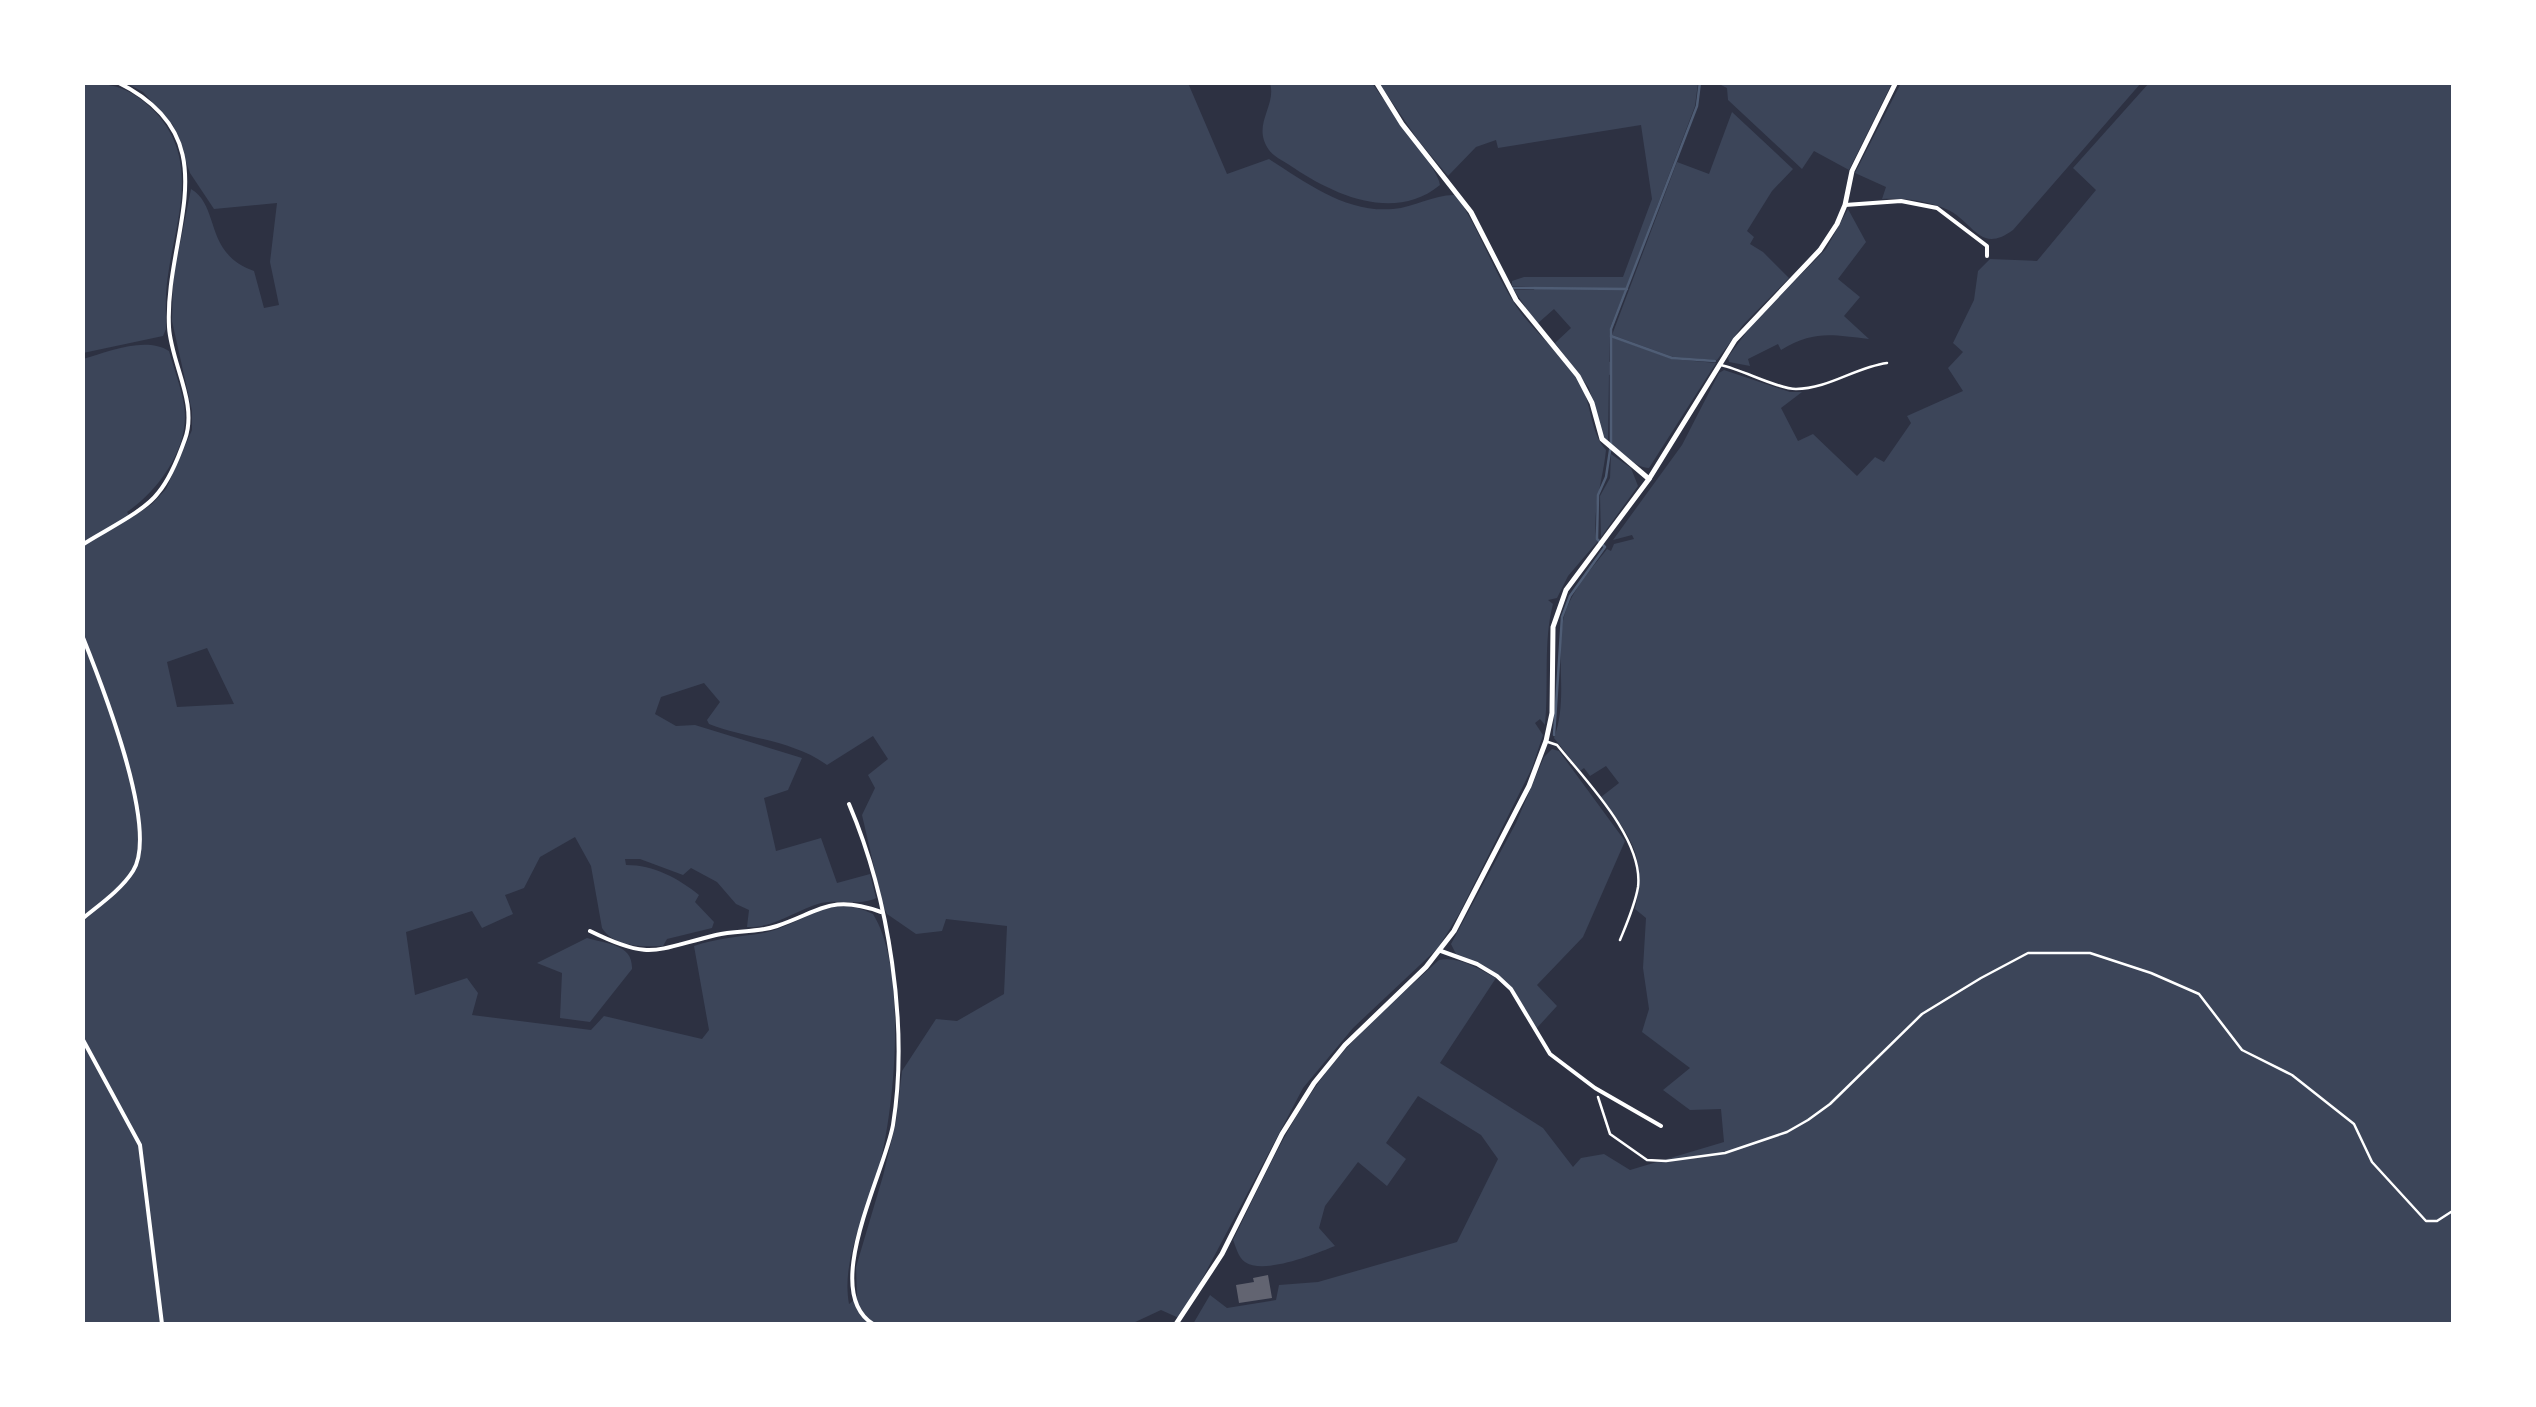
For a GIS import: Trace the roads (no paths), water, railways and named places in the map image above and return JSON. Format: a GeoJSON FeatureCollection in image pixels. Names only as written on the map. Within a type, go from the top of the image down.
{"type":"FeatureCollection","features":[{"type":"Feature","properties":{"kind":"street"},"geometry":{"type":"LineString","coordinates":[[82,545],[158,494],[189,426],[189,410],[170,341],[168,314],[169,286],[186,208],[183,157],[160,112],[140,94],[117,82]]}},
{"type":"Feature","properties":{"kind":"street"},"geometry":{"type":"LineString","coordinates":[[1376,82],[1402,124],[1465,203],[1516,300],[1578,376],[1592,403],[1602,439],[1649,479]]}},
{"type":"Feature","properties":{"kind":"street"},"geometry":{"type":"LineString","coordinates":[[1176,1324],[1222,1254],[1282,1134],[1314,1083],[1344,1045],[1441,951],[1471,900],[1529,786],[1546,741],[1552,713],[1553,627],[1566,590],[1649,479],[1753,318],[1820,250],[1845,204],[1852,171],[1896,82]]}},
{"type":"Feature","properties":{"kind":"street"},"geometry":{"type":"LineString","coordinates":[[1845,204],[1901,201],[1937,208],[1986,246],[1987,256]]}},
{"type":"Feature","properties":{"kind":"street"},"geometry":{"type":"LineString","coordinates":[[82,634],[121,736],[140,851],[133,870],[82,919]]}},
{"type":"Feature","properties":{"kind":"street"},"geometry":{"type":"LineString","coordinates":[[849,804],[861,832],[895,986],[898,1061],[892,1126],[856,1247],[851,1284],[854,1304],[874,1324]]}},
{"type":"Feature","properties":{"kind":"street"},"geometry":{"type":"LineString","coordinates":[[590,931],[642,952],[718,935],[764,930],[818,907],[862,905],[881,912]]}},
{"type":"Feature","properties":{"kind":"street"},"geometry":{"type":"LineString","coordinates":[[1441,951],[1498,976],[1511,989],[1550,1054],[1595,1088],[1661,1126]]}},
{"type":"Feature","properties":{"kind":"street"},"geometry":{"type":"LineString","coordinates":[[82,1038],[140,1145],[162,1324]]}},
{"type":"Feature","properties":{"kind":"lane"},"geometry":{"type":"LineString","coordinates":[[1720,364],[1796,389],[1887,363]]}},
{"type":"Feature","properties":{"kind":"lane"},"geometry":{"type":"LineString","coordinates":[[1546,741],[1556,745],[1600,798],[1626,838],[1638,866],[1638,888],[1620,940]]}},
{"type":"Feature","properties":{"kind":"waterway"},"geometry":{"type":"LineString","coordinates":[[1554,735],[1562,617],[1570,596],[1605,547],[1597,539],[1598,495],[1606,477],[1611,444],[1611,329],[1697,106],[1700,82]]}},
{"type":"Feature","properties":{"kind":"waterway"},"geometry":{"type":"LineString","coordinates":[[1513,288],[1627,289]]}},
{"type":"Feature","properties":{"kind":"waterway"},"geometry":{"type":"LineString","coordinates":[[1611,336],[1672,358],[1715,361]]}}]}
